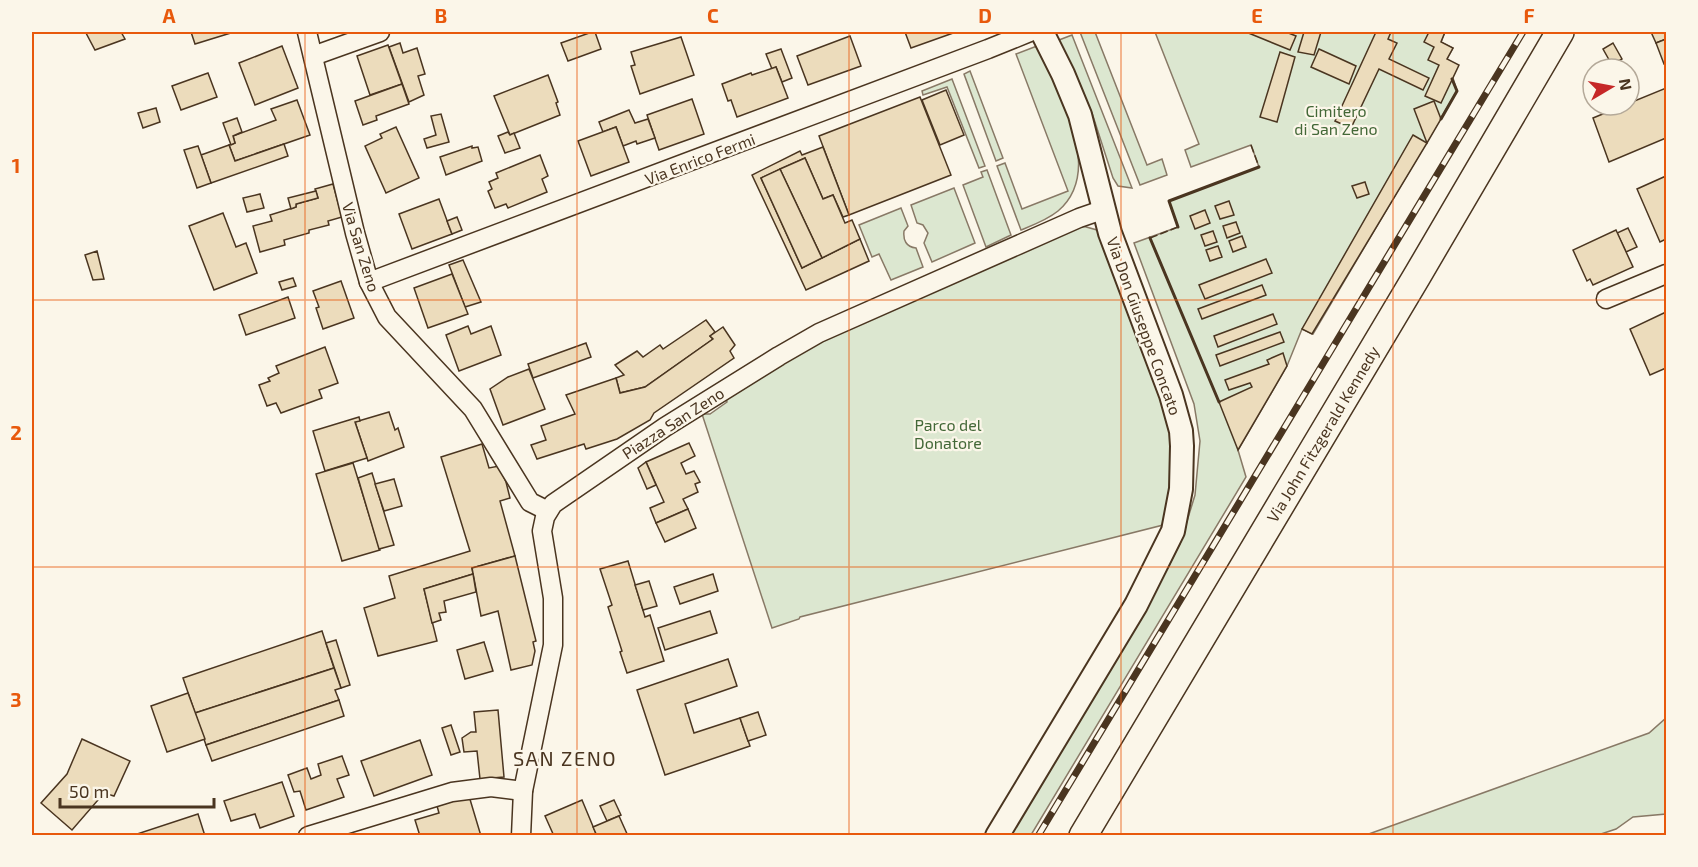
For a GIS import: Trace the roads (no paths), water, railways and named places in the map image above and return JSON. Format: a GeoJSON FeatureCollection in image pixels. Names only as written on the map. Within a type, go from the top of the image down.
{"type":"FeatureCollection","features":[{"type":"Feature","properties":{"kind":"main road","name":"Via John Fitzgerald Kennedy"},"geometry":{"type":"LineString","coordinates":[[1083,836],[1560,32]]}},
{"type":"Feature","properties":{"kind":"street","name":"Via San Zeno"},"geometry":{"type":"LineString","coordinates":[[306,32],[369,282],[387,317],[473,409],[530,502],[548,511]]}},
{"type":"Feature","properties":{"kind":"street"},"geometry":{"type":"LineString","coordinates":[[313,56],[380,32]]}},
{"type":"Feature","properties":{"kind":"street","name":"Via Enrico Fermi"},"geometry":{"type":"LineString","coordinates":[[369,282],[717,153],[1030,32]]}},
{"type":"Feature","properties":{"kind":"street","name":"Via Don Giuseppe Concato"},"geometry":{"type":"LineString","coordinates":[[997,836],[1136,605],[1165,550],[1178,510],[1183,460],[1180,431],[1171,395],[1110,233],[1080,115],[1064,74],[1042,32]]}},
{"type":"Feature","properties":{"kind":"street","name":"Piazza San Zeno"},"geometry":{"type":"LineString","coordinates":[[548,511],[559,499],[665,427],[819,333],[1079,218],[1105,209]]}},
{"type":"Feature","properties":{"kind":"street"},"geometry":{"type":"LineString","coordinates":[[1606,299],[1666,274]]}},
{"type":"Feature","properties":{"kind":"street"},"geometry":{"type":"LineString","coordinates":[[521,836],[523,792],[553,645],[553,598],[542,531],[548,511]]}},
{"type":"Feature","properties":{"kind":"street"},"geometry":{"type":"LineString","coordinates":[[308,836],[452,792],[490,787],[523,792]]}},
{"type":"Feature","properties":{"kind":"railway"},"geometry":{"type":"LineString","coordinates":[[1038,836],[1523,32]]}},
{"type":"Feature","properties":{"kind":"district","name":"SAN ZENO"},"geometry":{"type":"Point","coordinates":[565,759]}},
{"type":"Feature","properties":{"kind":"park label","name":"Cimitero di San Zeno"},"geometry":{"type":"Point","coordinates":[1336,120]}},
{"type":"Feature","properties":{"kind":"park label","name":"Parco del Donatore"},"geometry":{"type":"Point","coordinates":[948,434]}}]}
